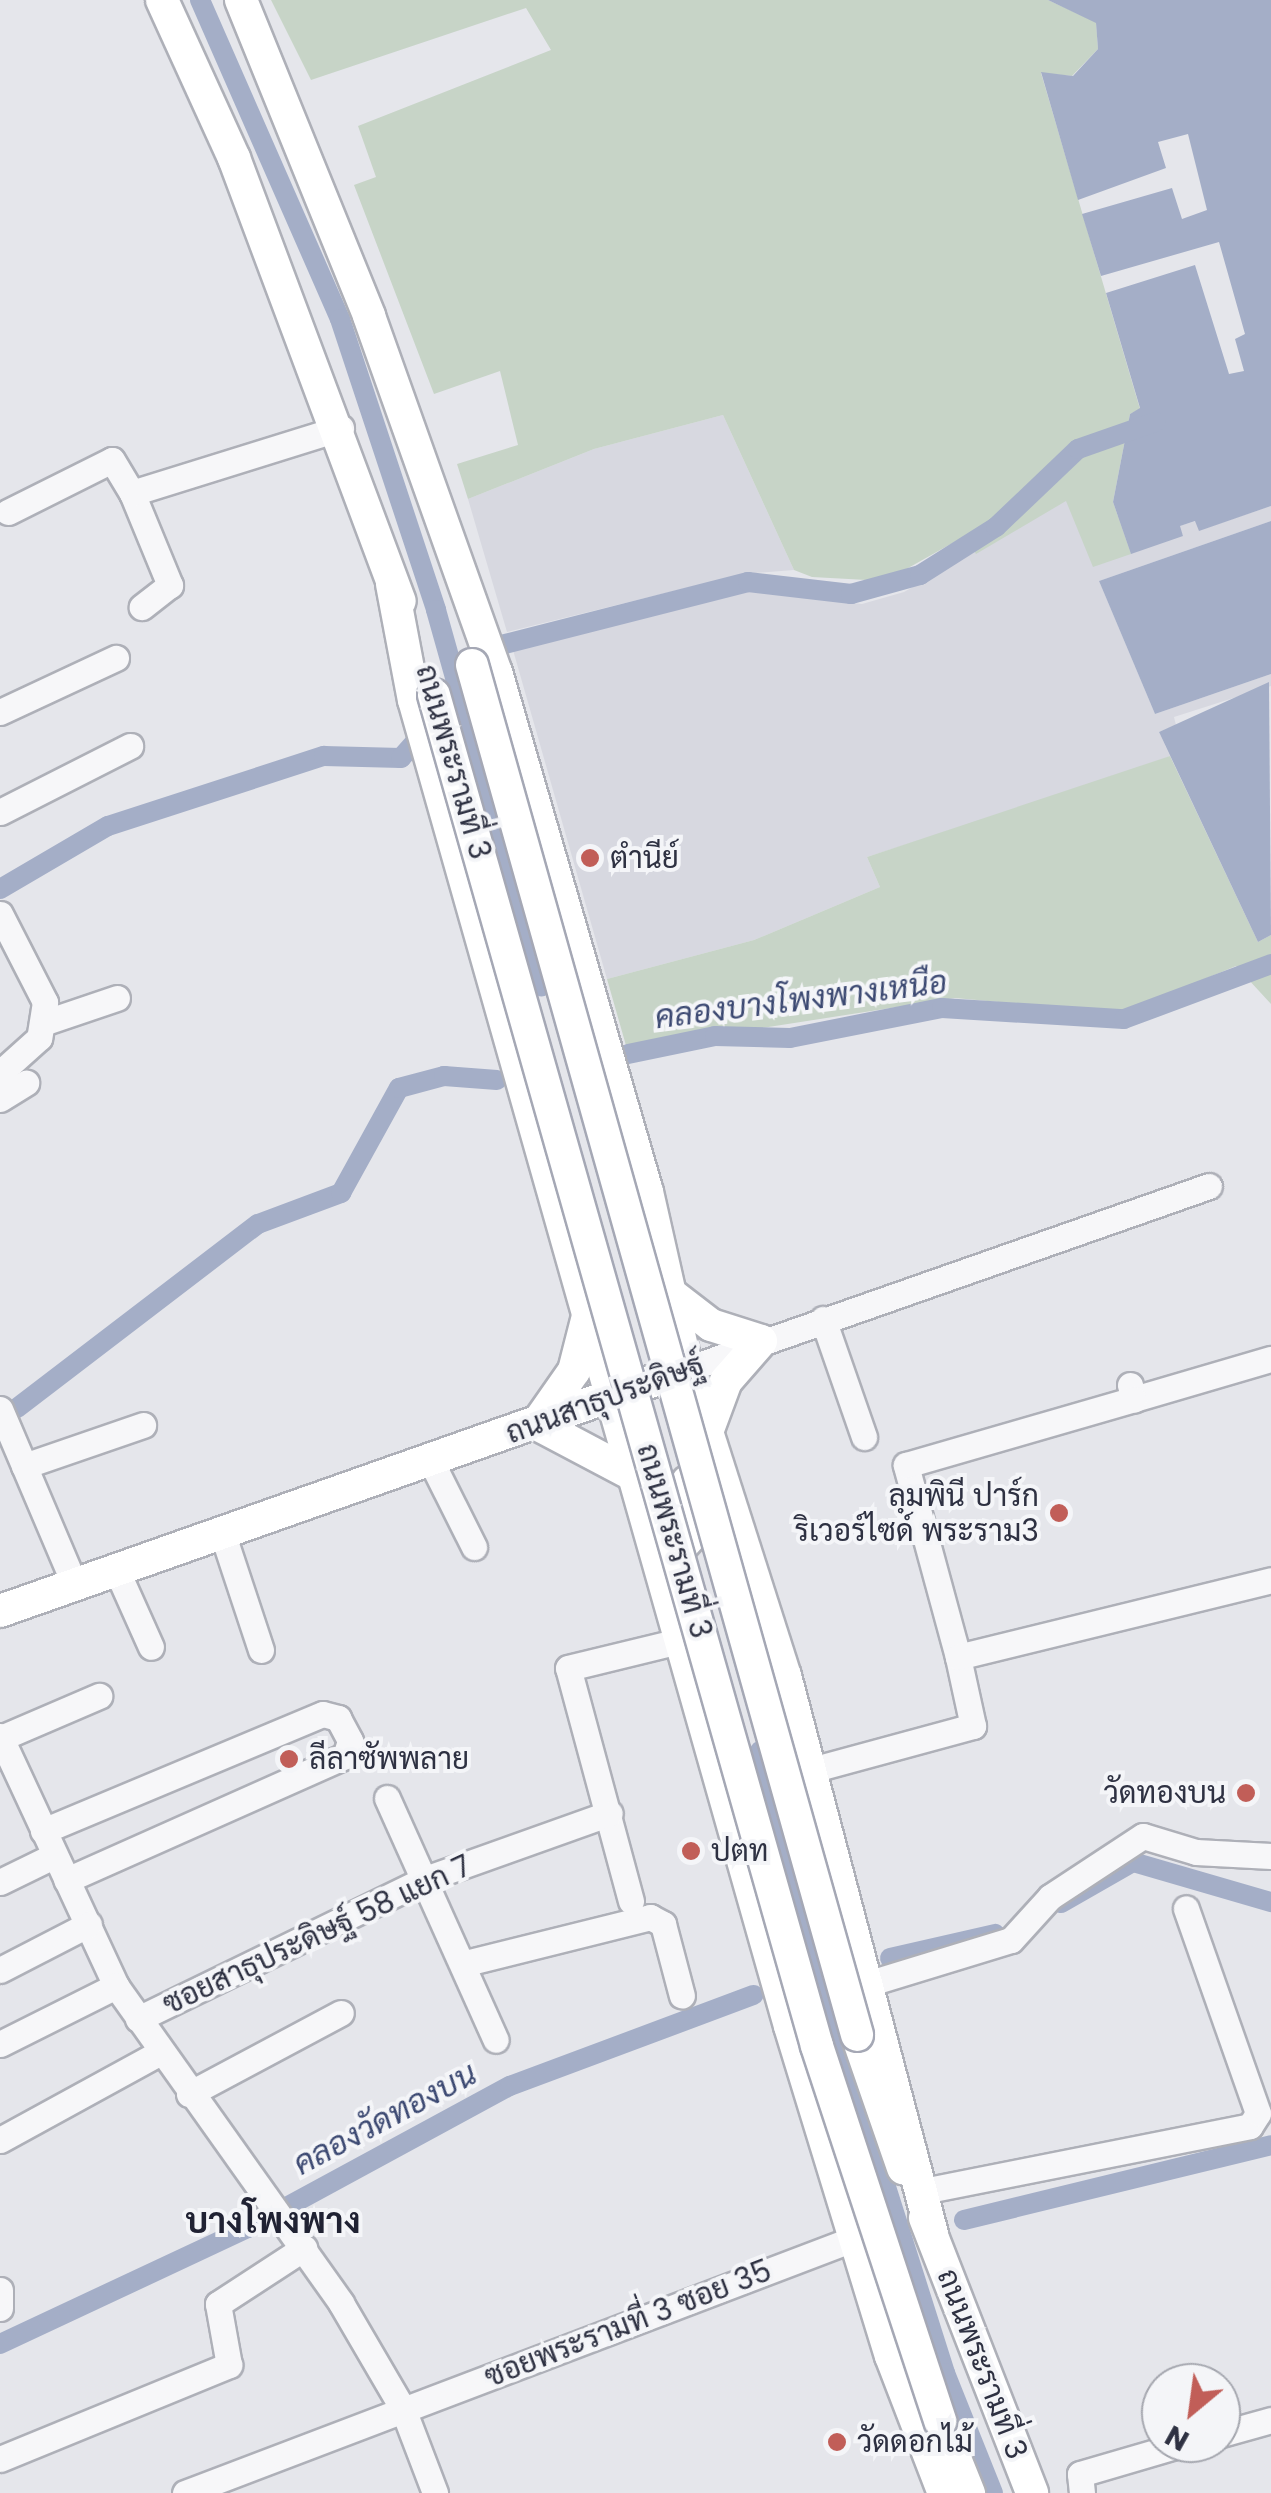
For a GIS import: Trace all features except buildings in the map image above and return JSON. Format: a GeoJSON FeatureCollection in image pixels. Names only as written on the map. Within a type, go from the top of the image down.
{"type":"FeatureCollection","features":[{"type":"Feature","properties":{"kind":"main road","name":"ถนนพระรามที่ 3"},"geometry":{"type":"LineString","coordinates":[[162,0],[341,428],[392,584],[822,2063],[940,2421],[970,2493]]}},
{"type":"Feature","properties":{"kind":"main road","name":"ถนนพระรามที่ 3"},"geometry":{"type":"LineString","coordinates":[[241,0],[369,316],[484,659],[647,1192],[668,1292],[672,1374],[707,1432],[765,1605],[870,1984],[932,2234]]}},
{"type":"Feature","properties":{"kind":"main road","name":"ถนนพระรามที่ 3"},"geometry":{"type":"LineString","coordinates":[[484,659],[857,2034],[1032,2493]]}},
{"type":"Feature","properties":{"kind":"main road","name":"ถนนพระรามที่ 3"},"geometry":{"type":"LineString","coordinates":[[424,698],[436,776],[588,1316],[640,1479],[853,2239],[944,2493]]}},
{"type":"Feature","properties":{"kind":"main road"},"geometry":{"type":"LineString","coordinates":[[550,1176],[585,1192],[612,1184],[634,1145]]}},
{"type":"Feature","properties":{"kind":"main road"},"geometry":{"type":"LineString","coordinates":[[647,1192],[617,1239],[672,1374],[698,1517],[664,1566]]}},
{"type":"Feature","properties":{"kind":"main road"},"geometry":{"type":"LineString","coordinates":[[668,1292],[711,1325],[762,1341],[726,1381],[707,1432]]}},
{"type":"Feature","properties":{"kind":"main road"},"geometry":{"type":"LineString","coordinates":[[588,1316],[574,1371],[537,1424],[640,1479]]}},
{"type":"Feature","properties":{"kind":"main road","name":"ถนนสาธุประดิษฐ์"},"geometry":{"type":"LineString","coordinates":[[0,1612],[432,1463],[672,1374]]}},
{"type":"Feature","properties":{"kind":"main road"},"geometry":{"type":"LineString","coordinates":[[682,1636],[702,1601],[726,1594],[765,1605]]}},
{"type":"Feature","properties":{"kind":"street"},"geometry":{"type":"LineString","coordinates":[[132,493],[341,428]]}},
{"type":"Feature","properties":{"kind":"street"},"geometry":{"type":"LineString","coordinates":[[8,512],[112,460],[132,493],[170,585],[142,607]]}},
{"type":"Feature","properties":{"kind":"street"},"geometry":{"type":"LineString","coordinates":[[0,712],[116,658]]}},
{"type":"Feature","properties":{"kind":"street"},"geometry":{"type":"LineString","coordinates":[[0,812],[130,746]]}},
{"type":"Feature","properties":{"kind":"street"},"geometry":{"type":"LineString","coordinates":[[0,914],[10,951],[38,974],[43,1023],[27,1054],[0,1073]]}},
{"type":"Feature","properties":{"kind":"street"},"geometry":{"type":"LineString","coordinates":[[43,1023],[116,998]]}},
{"type":"Feature","properties":{"kind":"street"},"geometry":{"type":"LineString","coordinates":[[0,1099],[26,1083]]}},
{"type":"Feature","properties":{"kind":"street","name":"ถนนสาธุประดิษฐ์"},"geometry":{"type":"LineString","coordinates":[[672,1374],[1209,1186]]}},
{"type":"Feature","properties":{"kind":"street"},"geometry":{"type":"LineString","coordinates":[[822,1319],[864,1437]]}},
{"type":"Feature","properties":{"kind":"street"},"geometry":{"type":"LineString","coordinates":[[810,1770],[973,1726],[906,1465],[1132,1392],[1271,1359]]}},
{"type":"Feature","properties":{"kind":"street"},"geometry":{"type":"LineString","coordinates":[[0,1408],[74,1586]]}},
{"type":"Feature","properties":{"kind":"street"},"geometry":{"type":"LineString","coordinates":[[24,1466],[143,1425]]}},
{"type":"Feature","properties":{"kind":"street"},"geometry":{"type":"LineString","coordinates":[[432,1463],[474,1547]]}},
{"type":"Feature","properties":{"kind":"street"},"geometry":{"type":"LineString","coordinates":[[223,1535],[262,1650]]}},
{"type":"Feature","properties":{"kind":"street"},"geometry":{"type":"LineString","coordinates":[[117,1571],[151,1648]]}},
{"type":"Feature","properties":{"kind":"street"},"geometry":{"type":"LineString","coordinates":[[958,1657],[1271,1580]]}},
{"type":"Feature","properties":{"kind":"street"},"geometry":{"type":"LineString","coordinates":[[631,1901],[568,1668],[682,1636]]}},
{"type":"Feature","properties":{"kind":"street"},"geometry":{"type":"LineString","coordinates":[[99,1696],[0,1737],[116,1986],[189,2094],[304,2248],[403,2409],[436,2493]]}},
{"type":"Feature","properties":{"kind":"street"},"geometry":{"type":"LineString","coordinates":[[44,1831],[324,1714],[345,1731],[345,1756],[66,1880]]}},
{"type":"Feature","properties":{"kind":"street"},"geometry":{"type":"LineString","coordinates":[[388,1798],[466,1963],[496,2040]]}},
{"type":"Feature","properties":{"kind":"street","name":"ซอยสาธุประดิษฐ์ 58 แยก 7"},"geometry":{"type":"LineString","coordinates":[[138,2019],[425,1879],[610,1814]]}},
{"type":"Feature","properties":{"kind":"street"},"geometry":{"type":"LineString","coordinates":[[870,1984],[1024,1931],[1040,1909],[1144,1836],[1196,1852],[1271,1856]]}},
{"type":"Feature","properties":{"kind":"street"},"geometry":{"type":"LineString","coordinates":[[0,1882],[55,1855]]}},
{"type":"Feature","properties":{"kind":"street"},"geometry":{"type":"LineString","coordinates":[[923,2192],[1250,2126],[1258,2113],[1186,1908]]}},
{"type":"Feature","properties":{"kind":"street"},"geometry":{"type":"LineString","coordinates":[[466,1963],[650,1916],[663,1924],[682,1996]]}},
{"type":"Feature","properties":{"kind":"street"},"geometry":{"type":"LineString","coordinates":[[0,1970],[88,1924]]}},
{"type":"Feature","properties":{"kind":"street"},"geometry":{"type":"LineString","coordinates":[[0,2044],[116,1986]]}},
{"type":"Feature","properties":{"kind":"street"},"geometry":{"type":"LineString","coordinates":[[189,2094],[341,2014]]}},
{"type":"Feature","properties":{"kind":"street"},"geometry":{"type":"LineString","coordinates":[[0,2140],[160,2052]]}},
{"type":"Feature","properties":{"kind":"street","name":"ซอยพระรามที่ 3 ซอย 35"},"geometry":{"type":"LineString","coordinates":[[189,2492],[853,2239]]}},
{"type":"Feature","properties":{"kind":"street"},"geometry":{"type":"LineString","coordinates":[[0,2459],[229,2365],[218,2304],[304,2248]]}},
{"type":"Feature","properties":{"kind":"street"},"geometry":{"type":"LineString","coordinates":[[0,2290],[0,2308]]}},
{"type":"Feature","properties":{"kind":"street"},"geometry":{"type":"LineString","coordinates":[[1241,2428],[1271,2420]]}},
{"type":"Feature","properties":{"kind":"street"},"geometry":{"type":"LineString","coordinates":[[1082,2493],[1080,2474],[1141,2456]]}},
{"type":"Feature","properties":{"kind":"shaded area"},"geometry":{"type":"Polygon","coordinates":[[[723,415],[794,570],[743,574],[507,632],[468,499],[594,449],[723,415]]]}},
{"type":"Feature","properties":{"kind":"shaded area"},"geometry":{"type":"Polygon","coordinates":[[[1066,500],[1183,536],[1179,526],[1196,521],[1200,530],[1271,506],[1271,521],[1099,581],[1155,714],[1271,674],[1271,686],[1174,717],[1176,725],[1159,732],[1170,756],[1144,768],[867,857],[880,887],[754,940],[607,979],[513,650],[741,591],[862,604],[904,592],[1066,500]]]}},
{"type":"Feature","properties":{"kind":"green space"},"geometry":{"type":"Polygon","coordinates":[[[271,0],[1048,0],[1096,22],[1098,49],[1072,76],[1041,73],[1140,409],[1130,414],[1113,502],[1131,554],[1093,567],[1066,501],[976,554],[965,536],[885,581],[812,577],[794,570],[723,415],[594,449],[468,499],[457,464],[518,445],[500,371],[434,394],[354,185],[376,177],[358,126],[551,50],[526,8],[311,80],[271,0]]]}},
{"type":"Feature","properties":{"kind":"green space"},"geometry":{"type":"Polygon","coordinates":[[[1170,756],[1258,942],[1271,935],[1271,1004],[1236,966],[1122,1013],[955,998],[627,1049],[607,979],[754,940],[880,887],[867,857],[1170,756]]]}},
{"type":"Feature","properties":{"kind":"water"},"geometry":{"type":"Polygon","coordinates":[[[1048,0],[1271,0],[1271,506],[1199,531],[1195,521],[1180,526],[1183,536],[1131,554],[1113,502],[1130,414],[1140,408],[1106,293],[1195,265],[1229,374],[1244,371],[1235,339],[1245,334],[1219,242],[1101,276],[1082,214],[1172,188],[1182,219],[1207,210],[1188,134],[1158,142],[1166,168],[1078,200],[1041,72],[1073,76],[1098,49],[1096,23],[1048,0]]]}},
{"type":"Feature","properties":{"kind":"water"},"geometry":{"type":"Polygon","coordinates":[[[1271,521],[1271,674],[1155,714],[1099,581],[1271,521]]]}},
{"type":"Feature","properties":{"kind":"water"},"geometry":{"type":"Polygon","coordinates":[[[1269,682],[1271,935],[1258,942],[1159,732],[1269,682]]]}},
{"type":"Feature","properties":{"kind":"waterway"},"geometry":{"type":"LineString","coordinates":[[200,0],[340,319],[436,610],[542,986]]}},
{"type":"Feature","properties":{"kind":"waterway"},"geometry":{"type":"LineString","coordinates":[[0,889],[108,826],[324,756],[401,758],[501,645],[748,582],[851,594],[920,575],[996,527],[1078,449],[1155,422]]}},
{"type":"Feature","properties":{"kind":"waterway","name":"คลองบางโพงพางเหนือ"},"geometry":{"type":"LineString","coordinates":[[628,1054],[715,1036],[790,1038],[942,1008],[1124,1019],[1271,964]]}},
{"type":"Feature","properties":{"kind":"waterway","name":"คลองบางโพงพางเหนือ"},"geometry":{"type":"LineString","coordinates":[[17,1408],[258,1224],[341,1193],[399,1088],[444,1076],[497,1080]]}},
{"type":"Feature","properties":{"kind":"waterway"},"geometry":{"type":"LineString","coordinates":[[760,1751],[848,2067],[945,2373],[993,2493]]}},
{"type":"Feature","properties":{"kind":"waterway","name":"คลองวัดทองบน"},"geometry":{"type":"LineString","coordinates":[[1061,1903],[1133,1862],[1271,1902]]}},
{"type":"Feature","properties":{"kind":"waterway","name":"คลองวัดทองบน"},"geometry":{"type":"LineString","coordinates":[[890,1958],[995,1934]]}},
{"type":"Feature","properties":{"kind":"waterway","name":"คลองวัดทองบน"},"geometry":{"type":"LineString","coordinates":[[0,2344],[248,2228],[510,2086],[754,1995]]}},
{"type":"Feature","properties":{"kind":"waterway"},"geometry":{"type":"LineString","coordinates":[[964,2220],[1271,2145]]}},
{"type":"Feature","properties":{"kind":"place","name":"ตำนีย์"},"geometry":{"type":"Point","coordinates":[590,858]}},
{"type":"Feature","properties":{"kind":"place","name":"ลุมพินี ปาร์ก ริเวอร์ไซด์ พระราม3"},"geometry":{"type":"Point","coordinates":[1059,1513]}},
{"type":"Feature","properties":{"kind":"place","name":"ลีลาซัพพลาย"},"geometry":{"type":"Point","coordinates":[289,1759]}},
{"type":"Feature","properties":{"kind":"place","name":"วัดทองบน"},"geometry":{"type":"Point","coordinates":[1246,1793]}},
{"type":"Feature","properties":{"kind":"place","name":"ปตท"},"geometry":{"type":"Point","coordinates":[691,1851]}},
{"type":"Feature","properties":{"kind":"place","name":"วัดดอกไม้"},"geometry":{"type":"Point","coordinates":[837,2442]}},
{"type":"Feature","properties":{"kind":"district","name":"บางโพงพาง"},"geometry":{"type":"Point","coordinates":[273,2221]}}]}
